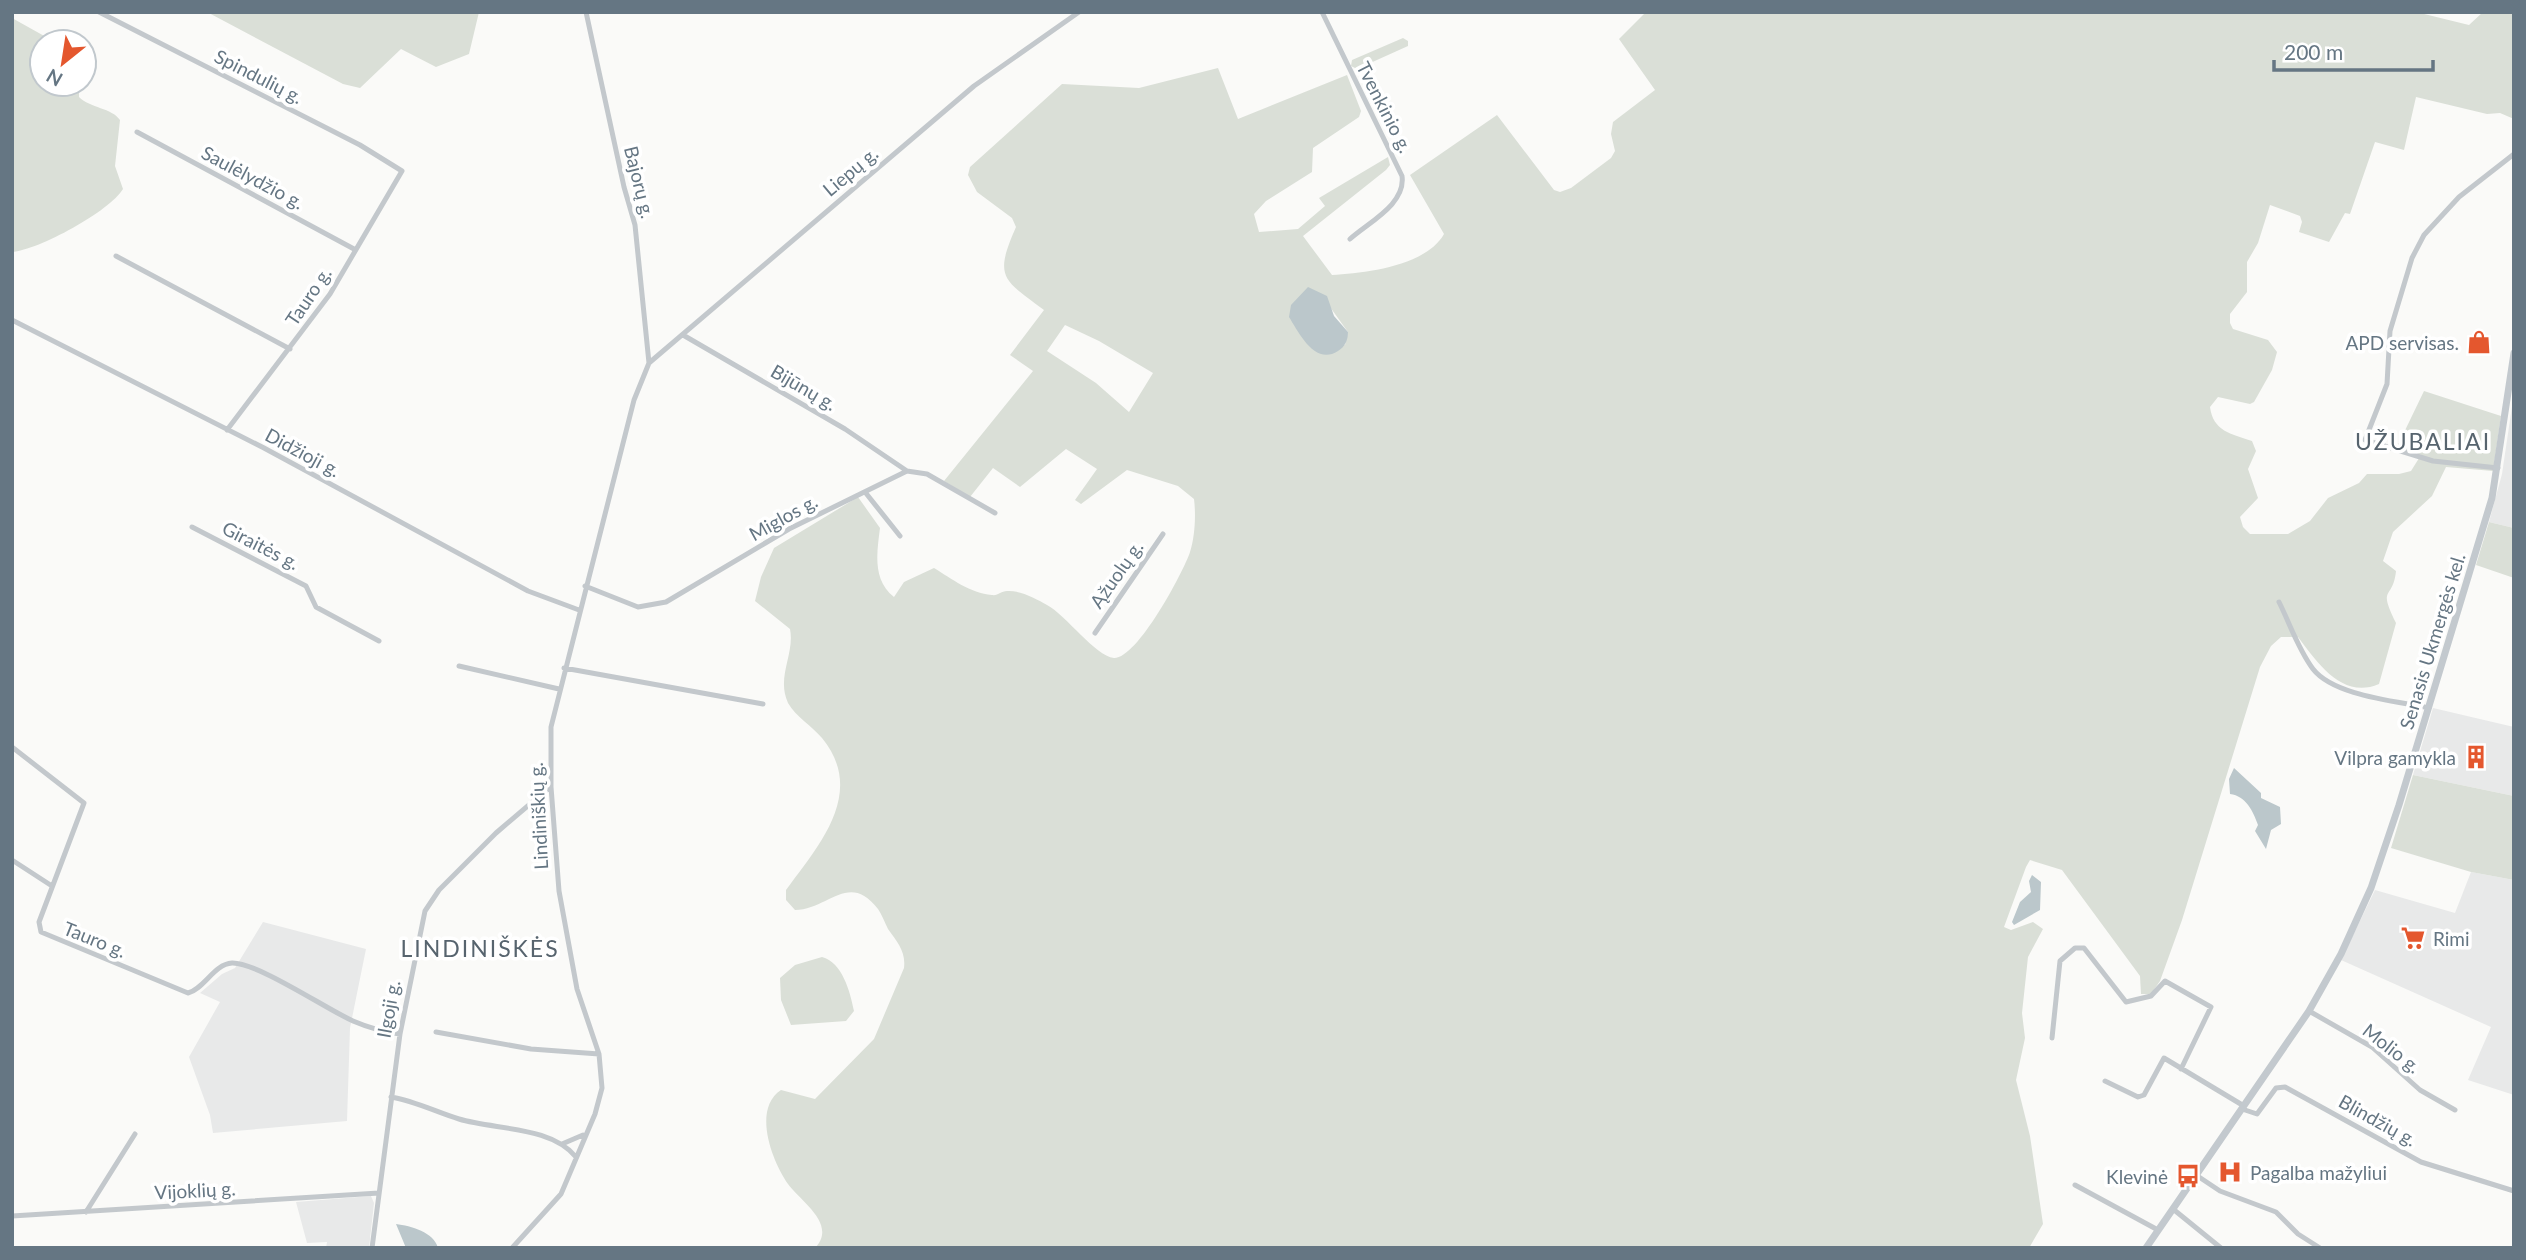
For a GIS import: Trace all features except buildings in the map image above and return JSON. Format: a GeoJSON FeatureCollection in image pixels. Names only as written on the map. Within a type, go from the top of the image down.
{"type":"FeatureCollection","features":[{"type":"Feature","properties":{"kind":"main road","name":"Senasis Ukmergės kel."},"geometry":{"type":"LineString","coordinates":[[2146,1248],[2309,1011],[2346,944],[2374,880],[2429,708],[2498,468],[2514,353]]}},
{"type":"Feature","properties":{"kind":"street","name":"Spindulių g."},"geometry":{"type":"LineString","coordinates":[[99,12],[349,140],[400,167],[402,171]]}},
{"type":"Feature","properties":{"kind":"street","name":"Bajorų g."},"geometry":{"type":"LineString","coordinates":[[586,12],[624,187],[635,225],[649,363]]}},
{"type":"Feature","properties":{"kind":"street","name":"Liepų g."},"geometry":{"type":"LineString","coordinates":[[649,363],[974,86],[1079,12]]}},
{"type":"Feature","properties":{"kind":"street","name":"Tvenkinio g."},"geometry":{"type":"LineString","coordinates":[[1322,12],[1404,185],[1394,203],[1350,239]]}},
{"type":"Feature","properties":{"kind":"street","name":"Saulėlydžio g."},"geometry":{"type":"LineString","coordinates":[[137,132],[354,249]]}},
{"type":"Feature","properties":{"kind":"street"},"geometry":{"type":"LineString","coordinates":[[2498,468],[2433,461],[2364,440],[2387,384],[2390,331],[2412,258],[2424,235],[2459,197],[2514,154]]}},
{"type":"Feature","properties":{"kind":"street","name":"Tauro g."},"geometry":{"type":"LineString","coordinates":[[228,430],[330,294],[402,171]]}},
{"type":"Feature","properties":{"kind":"street"},"geometry":{"type":"LineString","coordinates":[[116,256],[290,349]]}},
{"type":"Feature","properties":{"kind":"street","name":"Didžioji g."},"geometry":{"type":"LineString","coordinates":[[12,320],[228,430],[528,592],[579,610]]}},
{"type":"Feature","properties":{"kind":"street","name":"Bijūnų g."},"geometry":{"type":"LineString","coordinates":[[683,335],[845,429],[907,471]]}},
{"type":"Feature","properties":{"kind":"street","name":"Lindiniškių g."},"geometry":{"type":"LineString","coordinates":[[512,1248],[561,1194],[595,1114],[602,1088],[599,1054],[573,970],[558,881],[551,787],[551,727],[634,400],[649,363]]}},
{"type":"Feature","properties":{"kind":"street"},"geometry":{"type":"LineString","coordinates":[[907,471],[927,474],[995,513]]}},
{"type":"Feature","properties":{"kind":"street","name":"Miglos g."},"geometry":{"type":"LineString","coordinates":[[585,586],[638,607],[666,603],[789,529],[907,471]]}},
{"type":"Feature","properties":{"kind":"street"},"geometry":{"type":"LineString","coordinates":[[865,492],[900,536]]}},
{"type":"Feature","properties":{"kind":"street","name":"Giraitės g."},"geometry":{"type":"LineString","coordinates":[[192,527],[306,586],[316,607],[379,641]]}},
{"type":"Feature","properties":{"kind":"street","name":"Ąžuolų g."},"geometry":{"type":"LineString","coordinates":[[1095,633],[1163,534]]}},
{"type":"Feature","properties":{"kind":"street"},"geometry":{"type":"LineString","coordinates":[[2279,602],[2302,652],[2320,677],[2347,690],[2429,708]]}},
{"type":"Feature","properties":{"kind":"street"},"geometry":{"type":"LineString","coordinates":[[459,666],[559,689]]}},
{"type":"Feature","properties":{"kind":"street"},"geometry":{"type":"LineString","coordinates":[[564,668],[763,704]]}},
{"type":"Feature","properties":{"kind":"street","name":"Tauro g."},"geometry":{"type":"LineString","coordinates":[[12,747],[83,803],[39,922],[41,932],[188,993],[196,991],[222,967],[232,963],[294,989],[354,1021],[400,1034]]}},
{"type":"Feature","properties":{"kind":"street","name":"Ilgoji g."},"geometry":{"type":"LineString","coordinates":[[372,1248],[400,1034],[421,923],[429,904],[496,833],[551,787]]}},
{"type":"Feature","properties":{"kind":"street"},"geometry":{"type":"LineString","coordinates":[[12,860],[52,886]]}},
{"type":"Feature","properties":{"kind":"street"},"geometry":{"type":"LineString","coordinates":[[2052,1038],[2060,961],[2075,948],[2084,948],[2126,1002],[2151,996],[2165,981],[2211,1007],[2181,1069]]}},
{"type":"Feature","properties":{"kind":"street","name":"Molio g."},"geometry":{"type":"LineString","coordinates":[[2309,1011],[2372,1047],[2420,1090],[2455,1110]]}},
{"type":"Feature","properties":{"kind":"street"},"geometry":{"type":"LineString","coordinates":[[436,1032],[531,1049],[599,1054]]}},
{"type":"Feature","properties":{"kind":"street"},"geometry":{"type":"LineString","coordinates":[[2105,1081],[2138,1097],[2144,1095],[2164,1058],[2243,1107]]}},
{"type":"Feature","properties":{"kind":"street","name":"Blindžių g."},"geometry":{"type":"LineString","coordinates":[[2243,1107],[2256,1114],[2276,1088],[2285,1087],[2421,1162],[2514,1191]]}},
{"type":"Feature","properties":{"kind":"street"},"geometry":{"type":"LineString","coordinates":[[391,1097],[415,1102],[459,1119],[562,1144],[576,1157]]}},
{"type":"Feature","properties":{"kind":"street"},"geometry":{"type":"LineString","coordinates":[[562,1144],[585,1133]]}},
{"type":"Feature","properties":{"kind":"street"},"geometry":{"type":"LineString","coordinates":[[86,1212],[135,1134]]}},
{"type":"Feature","properties":{"kind":"street"},"geometry":{"type":"LineString","coordinates":[[2196,1175],[2220,1191],[2276,1212],[2298,1234],[2320,1248]]}},
{"type":"Feature","properties":{"kind":"street"},"geometry":{"type":"LineString","coordinates":[[2075,1185],[2158,1230]]}},
{"type":"Feature","properties":{"kind":"street","name":"Vijoklių g."},"geometry":{"type":"LineString","coordinates":[[12,1216],[379,1193]]}},
{"type":"Feature","properties":{"kind":"street"},"geometry":{"type":"LineString","coordinates":[[2173,1209],[2218,1247]]}},
{"type":"Feature","properties":{"kind":"shaded area"},"geometry":{"type":"Polygon","coordinates":[[[207,12],[479,12],[469,54],[436,67],[401,49],[360,88],[343,84],[207,12]]]}},
{"type":"Feature","properties":{"kind":"shaded area"},"geometry":{"type":"Polygon","coordinates":[[[1646,12],[2416,12],[2469,25],[2483,12],[2514,12],[2514,119],[2500,113],[2487,114],[2416,97],[2404,150],[2375,142],[2350,214],[2345,213],[2329,242],[2299,232],[2302,222],[2300,216],[2270,205],[2258,243],[2247,262],[2247,292],[2230,314],[2230,323],[2233,329],[2268,340],[2277,352],[2272,370],[2254,402],[2250,404],[2218,397],[2210,407],[2219,426],[2252,441],[2256,451],[2248,469],[2258,498],[2240,517],[2243,527],[2250,534],[2288,534],[2310,521],[2328,498],[2359,483],[2367,474],[2399,474],[2411,471],[2421,455],[2397,447],[2424,391],[2501,416],[2493,471],[2446,467],[2432,496],[2393,532],[2383,561],[2396,571],[2387,598],[2396,623],[2379,684],[2366,688],[2342,683],[2322,667],[2298,637],[2281,637],[2271,646],[2260,667],[2182,920],[2160,981],[2151,994],[2141,994],[2140,976],[2062,870],[2030,860],[2004,927],[2011,930],[2033,922],[2043,929],[2028,957],[2022,1013],[2025,1038],[2016,1080],[2030,1136],[2043,1224],[2029,1248],[815,1248],[821,1239],[820,1222],[788,1184],[776,1162],[768,1136],[768,1109],[772,1099],[781,1090],[815,1099],[874,1039],[904,968],[904,957],[878,909],[868,898],[858,893],[848,892],[795,910],[786,900],[786,890],[833,818],[839,799],[840,779],[835,759],[822,738],[788,703],[784,684],[790,629],[755,601],[761,577],[774,548],[858,497],[880,528],[877,556],[879,574],[894,597],[904,582],[934,568],[962,585],[984,594],[1012,591],[1038,600],[1055,610],[1098,650],[1114,658],[1124,655],[1135,645],[1158,613],[1186,563],[1194,533],[1194,499],[1178,486],[1127,470],[1081,504],[1075,500],[1097,469],[1066,449],[1020,487],[993,468],[970,497],[944,481],[1033,371],[1010,355],[1044,310],[1019,291],[1006,276],[1005,257],[1016,227],[1012,218],[977,192],[968,175],[970,167],[1062,84],[1139,88],[1218,68],[1238,119],[1347,75],[1361,111],[1359,117],[1313,148],[1312,172],[1266,201],[1254,214],[1259,232],[1298,229],[1325,206],[1319,198],[1388,157],[1390,165],[1386,170],[1303,236],[1332,275],[1378,270],[1424,254],[1444,234],[1410,175],[1497,115],[1554,190],[1560,192],[1571,188],[1611,158],[1615,151],[1611,134],[1613,122],[1655,90],[1619,39],[1646,12]],[[1291,305],[1345,345],[1348,332],[1330,307],[1291,305]],[[1065,325],[1047,351],[1096,383],[1129,412],[1153,373],[1099,341],[1065,325]]]}},
{"type":"Feature","properties":{"kind":"shaded area"},"geometry":{"type":"Polygon","coordinates":[[[12,18],[30,28],[28,98],[80,98],[112,113],[120,120],[115,166],[123,189],[104,208],[73,228],[24,250],[12,252],[12,18]]]}},
{"type":"Feature","properties":{"kind":"shaded area"},"geometry":{"type":"Polygon","coordinates":[[[1403,38],[1408,41],[1408,46],[1357,69],[1351,66],[1352,60],[1403,38]]]}},
{"type":"Feature","properties":{"kind":"shaded area"},"geometry":{"type":"Polygon","coordinates":[[[1308,287],[1327,296],[1334,316],[1348,332],[1343,347],[1330,355],[1315,351],[1309,346],[1289,317],[1291,305],[1308,287]]]}},
{"type":"Feature","properties":{"kind":"shaded area"},"geometry":{"type":"Polygon","coordinates":[[[2514,393],[2514,528],[2489,522],[2502,474],[2514,393]]]}},
{"type":"Feature","properties":{"kind":"shaded area"},"geometry":{"type":"Polygon","coordinates":[[[2489,522],[2514,528],[2514,578],[2476,565],[2489,522]]]}},
{"type":"Feature","properties":{"kind":"shaded area"},"geometry":{"type":"Polygon","coordinates":[[[2433,708],[2514,727],[2514,796],[2413,775],[2433,708]]]}},
{"type":"Feature","properties":{"kind":"shaded area"},"geometry":{"type":"Polygon","coordinates":[[[2234,768],[2261,793],[2261,798],[2280,807],[2281,824],[2271,830],[2266,849],[2255,831],[2258,825],[2251,810],[2245,801],[2230,794],[2229,779],[2234,768]]]}},
{"type":"Feature","properties":{"kind":"shaded area"},"geometry":{"type":"Polygon","coordinates":[[[2413,775],[2514,796],[2514,880],[2471,872],[2391,848],[2413,775]]]}},
{"type":"Feature","properties":{"kind":"shaded area"},"geometry":{"type":"Polygon","coordinates":[[[2471,872],[2514,880],[2514,1095],[2468,1080],[2491,1027],[2341,960],[2375,890],[2455,913],[2471,872]]]}},
{"type":"Feature","properties":{"kind":"shaded area"},"geometry":{"type":"Polygon","coordinates":[[[2032,875],[2041,882],[2040,910],[2014,925],[2012,922],[2020,902],[2031,892],[2029,881],[2032,875]]]}},
{"type":"Feature","properties":{"kind":"shaded area"},"geometry":{"type":"Polygon","coordinates":[[[263,922],[366,949],[350,1028],[347,1121],[213,1133],[210,1115],[189,1057],[220,1002],[200,993],[222,974],[235,968],[263,922]]]}},
{"type":"Feature","properties":{"kind":"shaded area"},"geometry":{"type":"Polygon","coordinates":[[[822,957],[840,971],[854,1011],[846,1021],[791,1025],[781,1000],[780,978],[795,965],[822,957]]]}},
{"type":"Feature","properties":{"kind":"shaded area"},"geometry":{"type":"Polygon","coordinates":[[[371,1196],[374,1203],[369,1248],[326,1248],[327,1242],[307,1243],[296,1202],[371,1196]]]}},
{"type":"Feature","properties":{"kind":"shaded area"},"geometry":{"type":"Polygon","coordinates":[[[396,1224],[427,1234],[436,1242],[438,1248],[406,1248],[396,1224]]]}},
{"type":"Feature","properties":{"kind":"place","name":"APD servisas."},"geometry":{"type":"Point","coordinates":[2479,342]}},
{"type":"Feature","properties":{"kind":"place","name":"Vilpra gamykla"},"geometry":{"type":"Point","coordinates":[2476,757]}},
{"type":"Feature","properties":{"kind":"place","name":"Rimi"},"geometry":{"type":"Point","coordinates":[2413,938]}},
{"type":"Feature","properties":{"kind":"place","name":"Pagalba mažyliui"},"geometry":{"type":"Point","coordinates":[2230,1172]}},
{"type":"Feature","properties":{"kind":"place","name":"Klevinė"},"geometry":{"type":"Point","coordinates":[2188,1176]}},
{"type":"Feature","properties":{"kind":"district","name":"UŽUBALIAI"},"geometry":{"type":"Point","coordinates":[2423,441]}},
{"type":"Feature","properties":{"kind":"district","name":"LINDINIŠKĖS"},"geometry":{"type":"Point","coordinates":[480,948]}}]}
